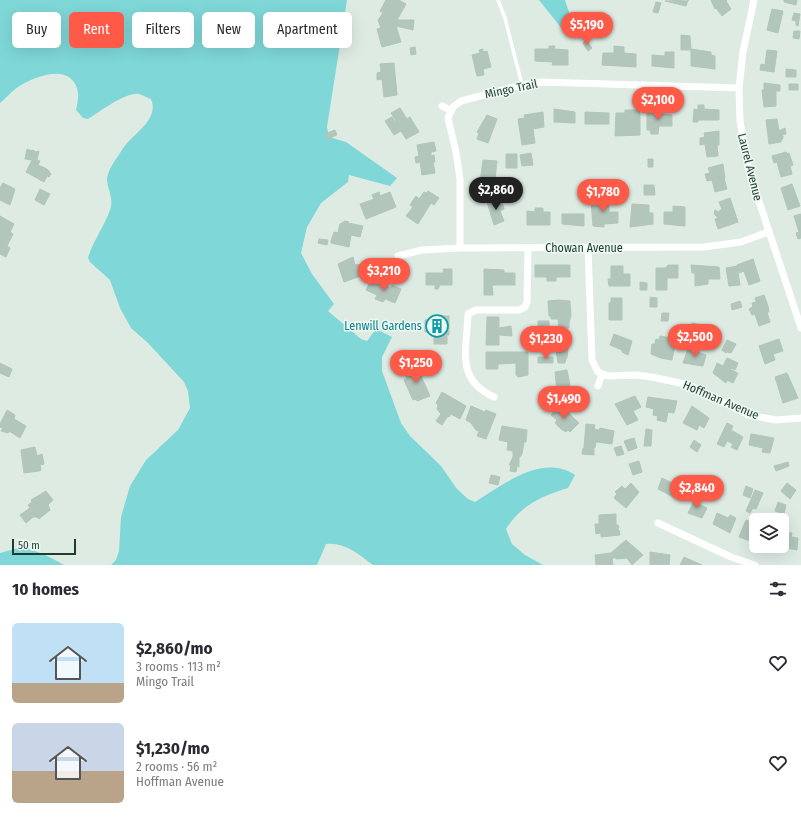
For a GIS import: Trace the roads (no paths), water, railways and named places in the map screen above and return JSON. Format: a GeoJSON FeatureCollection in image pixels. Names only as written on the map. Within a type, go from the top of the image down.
{"type":"FeatureCollection","features":[{"type":"Feature","properties":{"kind":"street","name":"Laurel Avenue"},"geometry":{"type":"LineString","coordinates":[[754,0],[743,52],[739,88],[740,121],[745,156],[768,232],[801,328]]}},
{"type":"Feature","properties":{"kind":"street","name":"Mingo Trail"},"geometry":{"type":"LineString","coordinates":[[450,110],[461,101],[522,85],[540,82],[739,88]]}},
{"type":"Feature","properties":{"kind":"street"},"geometry":{"type":"LineString","coordinates":[[442,106],[450,110],[448,124],[456,152],[460,179],[460,248]]}},
{"type":"Feature","properties":{"kind":"street","name":"Chowan Avenue"},"geometry":{"type":"LineString","coordinates":[[398,256],[422,250],[460,248],[685,248],[741,242],[768,232]]}},
{"type":"Feature","properties":{"kind":"street"},"geometry":{"type":"LineString","coordinates":[[494,397],[479,388],[469,376],[466,359],[468,314],[476,310],[519,310],[525,307],[527,302],[528,248]]}},
{"type":"Feature","properties":{"kind":"street"},"geometry":{"type":"LineString","coordinates":[[588,248],[592,360],[598,372],[602,374],[598,386]]}},
{"type":"Feature","properties":{"kind":"street","name":"Hoffman Avenue"},"geometry":{"type":"LineString","coordinates":[[602,374],[637,375],[672,380],[701,390],[749,415],[776,420],[801,418]]}},
{"type":"Feature","properties":{"kind":"street"},"geometry":{"type":"LineString","coordinates":[[658,523],[731,557],[755,565]]}},
{"type":"Feature","properties":{"kind":"lane"},"geometry":{"type":"LineString","coordinates":[[498,0],[505,18],[522,85]]}},
{"type":"Feature","properties":{"kind":"water"},"geometry":{"type":"Polygon","coordinates":[[[0,0],[347,0],[345,12],[263,12],[263,48],[339,48],[327,127],[329,137],[346,142],[397,178],[390,186],[349,175],[348,182],[321,203],[307,227],[301,253],[312,274],[334,304],[328,311],[361,339],[367,341],[376,329],[392,337],[382,357],[382,371],[401,423],[410,436],[441,466],[457,489],[468,499],[475,502],[510,480],[536,469],[562,469],[575,475],[568,488],[549,494],[533,502],[518,514],[506,529],[512,544],[525,555],[543,565],[373,565],[345,547],[326,544],[317,565],[111,565],[116,560],[119,551],[121,517],[130,486],[146,460],[178,430],[190,408],[188,391],[184,382],[148,343],[131,328],[120,308],[110,280],[90,262],[88,258],[108,216],[111,206],[107,176],[126,144],[148,121],[152,114],[153,107],[151,99],[139,94],[133,94],[120,99],[88,119],[83,118],[76,110],[78,92],[75,83],[69,77],[62,74],[45,75],[28,81],[13,91],[0,103],[0,0]]]}},
{"type":"Feature","properties":{"kind":"water"},"geometry":{"type":"Polygon","coordinates":[[[539,0],[565,0],[575,31],[572,35],[566,34],[539,0]]]}},
{"type":"Feature","properties":{"kind":"water"},"geometry":{"type":"Polygon","coordinates":[[[18,548],[36,551],[64,565],[0,565],[0,553],[18,548]]]}},
{"type":"Feature","properties":{"kind":"place","name":"Lenwill Gardens"},"geometry":{"type":"Point","coordinates":[437,326]}}]}
